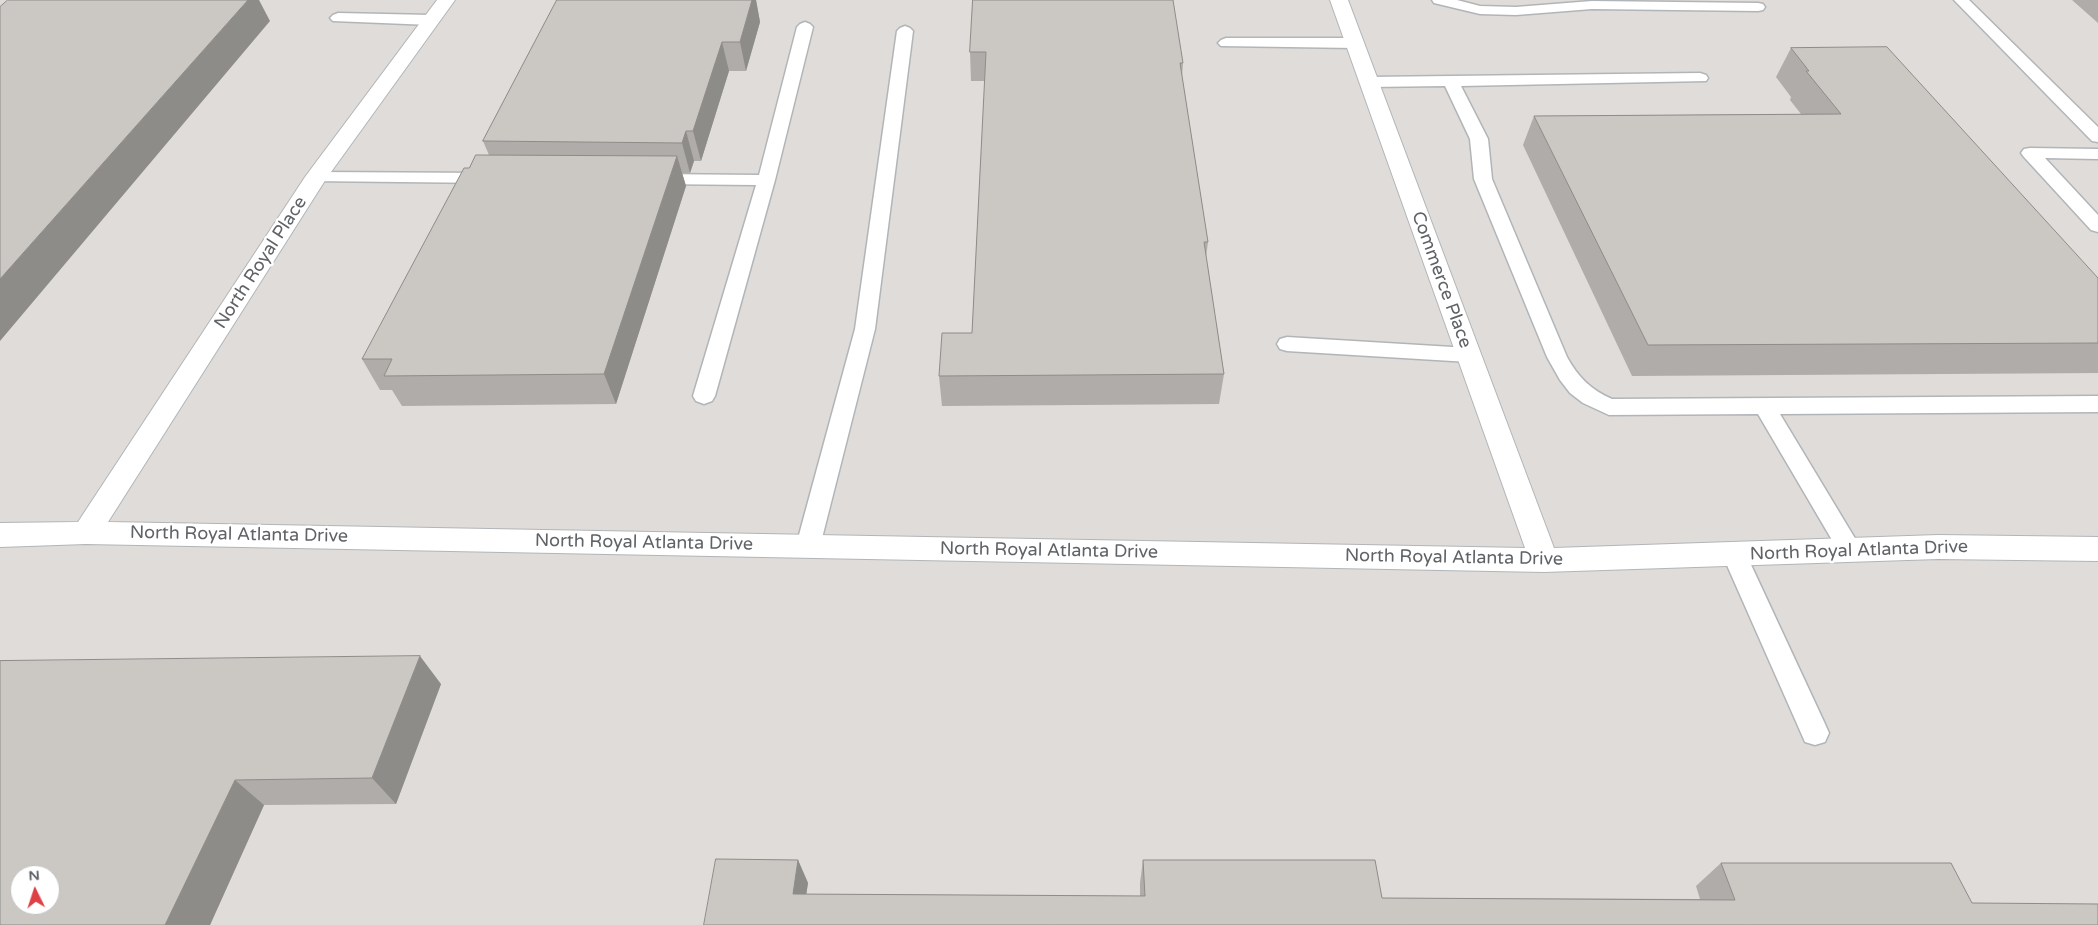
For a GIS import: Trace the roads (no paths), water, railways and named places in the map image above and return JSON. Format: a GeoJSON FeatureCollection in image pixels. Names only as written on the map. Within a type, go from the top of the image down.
{"type":"FeatureCollection","features":[{"type":"Feature","properties":{"kind":"street","name":"North Royal Place"},"geometry":{"type":"LineString","coordinates":[[86,532],[316,177],[446,0]]}},
{"type":"Feature","properties":{"kind":"street","name":"Commerce Place"},"geometry":{"type":"LineString","coordinates":[[1339,0],[1544,560]]}},
{"type":"Feature","properties":{"kind":"street","name":"North Royal Atlanta Drive"},"geometry":{"type":"LineString","coordinates":[[0,535],[86,532],[1544,560],[1938,547],[2098,549]]}},
{"type":"Feature","properties":{"kind":"lane"},"geometry":{"type":"LineString","coordinates":[[1439,0],[1480,10],[1516,11],[1592,5],[1758,7]]}},
{"type":"Feature","properties":{"kind":"lane"},"geometry":{"type":"LineString","coordinates":[[1961,0],[2098,137]]}},
{"type":"Feature","properties":{"kind":"lane"},"geometry":{"type":"LineString","coordinates":[[338,18],[431,20]]}},
{"type":"Feature","properties":{"kind":"lane"},"geometry":{"type":"LineString","coordinates":[[704,396],[766,180],[804,27]]}},
{"type":"Feature","properties":{"kind":"lane"},"geometry":{"type":"LineString","coordinates":[[808,546],[865,329],[905,31]]}},
{"type":"Feature","properties":{"kind":"lane"},"geometry":{"type":"LineString","coordinates":[[1226,43],[1354,43]]}},
{"type":"Feature","properties":{"kind":"lane"},"geometry":{"type":"LineString","coordinates":[[1369,82],[1700,78]]}},
{"type":"Feature","properties":{"kind":"lane"},"geometry":{"type":"LineString","coordinates":[[1451,81],[1479,139],[1483,179],[1567,377],[1587,397],[1609,407],[2098,404]]}},
{"type":"Feature","properties":{"kind":"lane"},"geometry":{"type":"LineString","coordinates":[[2098,154],[2030,153],[2098,226]]}},
{"type":"Feature","properties":{"kind":"lane"},"geometry":{"type":"LineString","coordinates":[[316,177],[509,178]]}},
{"type":"Feature","properties":{"kind":"lane"},"geometry":{"type":"LineString","coordinates":[[637,179],[766,180]]}},
{"type":"Feature","properties":{"kind":"lane"},"geometry":{"type":"LineString","coordinates":[[1288,344],[1469,355]]}},
{"type":"Feature","properties":{"kind":"lane"},"geometry":{"type":"LineString","coordinates":[[1764,406],[1850,550]]}},
{"type":"Feature","properties":{"kind":"lane"},"geometry":{"type":"LineString","coordinates":[[1734,554],[1815,733]]}}]}
